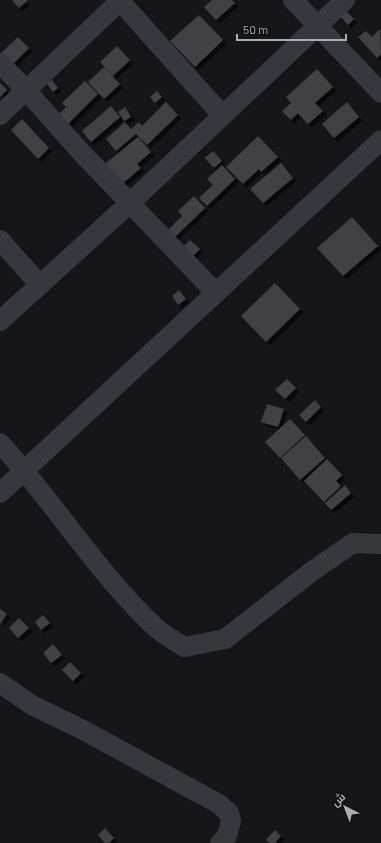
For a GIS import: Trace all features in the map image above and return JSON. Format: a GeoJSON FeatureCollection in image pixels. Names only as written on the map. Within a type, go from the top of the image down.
{"type":"FeatureCollection","features":[{"type":"Feature","properties":{"kind":"street"},"geometry":{"type":"LineString","coordinates":[[293,0],[381,93]]}},
{"type":"Feature","properties":{"kind":"street"},"geometry":{"type":"LineString","coordinates":[[0,321],[130,203],[345,0]]}},
{"type":"Feature","properties":{"kind":"street"},"geometry":{"type":"LineString","coordinates":[[0,114],[120,1],[222,115]]}},
{"type":"Feature","properties":{"kind":"street"},"geometry":{"type":"LineString","coordinates":[[0,63],[80,150],[216,293]]}},
{"type":"Feature","properties":{"kind":"street"},"geometry":{"type":"LineString","coordinates":[[0,493],[381,140]]}},
{"type":"Feature","properties":{"kind":"street"},"geometry":{"type":"LineString","coordinates":[[0,240],[40,285]]}},
{"type":"Feature","properties":{"kind":"street"},"geometry":{"type":"LineString","coordinates":[[0,443],[24,470],[104,574],[155,627],[184,647],[225,640],[311,572],[353,543],[381,544]]}},
{"type":"Feature","properties":{"kind":"street"},"geometry":{"type":"LineString","coordinates":[[0,683],[32,705],[92,734],[219,804],[229,813],[231,821],[227,836],[220,843]]}},
{"type":"Feature","properties":{"kind":"building"},"geometry":{"type":"Polygon","coordinates":[[[12,0],[28,0],[19,8],[12,0]]]}},
{"type":"Feature","properties":{"kind":"building"},"geometry":{"type":"Polygon","coordinates":[[[212,0],[232,0],[235,3],[216,20],[204,7],[212,0]]]}},
{"type":"Feature","properties":{"kind":"building"},"geometry":{"type":"Polygon","coordinates":[[[344,9],[354,19],[348,25],[338,14],[344,9]]]}},
{"type":"Feature","properties":{"kind":"building"},"geometry":{"type":"Polygon","coordinates":[[[199,15],[223,40],[195,67],[170,41],[199,15]]]}},
{"type":"Feature","properties":{"kind":"building"},"geometry":{"type":"Polygon","coordinates":[[[380,29],[381,54],[377,58],[358,37],[366,31],[372,37],[380,29]]]}},
{"type":"Feature","properties":{"kind":"building"},"geometry":{"type":"Polygon","coordinates":[[[18,37],[29,48],[12,65],[1,53],[18,37]]]}},
{"type":"Feature","properties":{"kind":"building"},"geometry":{"type":"Polygon","coordinates":[[[117,46],[130,60],[113,76],[100,62],[117,46]]]}},
{"type":"Feature","properties":{"kind":"building"},"geometry":{"type":"Polygon","coordinates":[[[104,67],[120,84],[104,99],[88,82],[104,67]]]}},
{"type":"Feature","properties":{"kind":"building"},"geometry":{"type":"Polygon","coordinates":[[[317,69],[333,87],[315,103],[323,111],[308,124],[298,113],[291,120],[282,111],[291,103],[286,97],[317,69]]]}},
{"type":"Feature","properties":{"kind":"building"},"geometry":{"type":"Polygon","coordinates":[[[52,80],[58,88],[53,92],[47,84],[52,80]]]}},
{"type":"Feature","properties":{"kind":"building"},"geometry":{"type":"Polygon","coordinates":[[[85,81],[98,94],[68,124],[59,114],[66,107],[62,103],[85,81]]]}},
{"type":"Feature","properties":{"kind":"building"},"geometry":{"type":"Polygon","coordinates":[[[0,83],[7,90],[0,97],[0,83]]]}},
{"type":"Feature","properties":{"kind":"building"},"geometry":{"type":"Polygon","coordinates":[[[157,91],[162,97],[155,103],[150,97],[157,91]]]}},
{"type":"Feature","properties":{"kind":"building"},"geometry":{"type":"Polygon","coordinates":[[[166,102],[178,115],[147,145],[136,134],[116,151],[106,139],[125,122],[131,129],[139,122],[142,126],[166,102]]]}},
{"type":"Feature","properties":{"kind":"building"},"geometry":{"type":"Polygon","coordinates":[[[347,102],[359,117],[334,138],[322,124],[347,102]]]}},
{"type":"Feature","properties":{"kind":"building"},"geometry":{"type":"Polygon","coordinates":[[[111,106],[120,117],[91,142],[82,131],[111,106]]]}},
{"type":"Feature","properties":{"kind":"building"},"geometry":{"type":"Polygon","coordinates":[[[125,107],[131,117],[124,121],[118,112],[125,107]]]}},
{"type":"Feature","properties":{"kind":"building"},"geometry":{"type":"Polygon","coordinates":[[[22,119],[49,148],[38,159],[11,130],[22,119]]]}},
{"type":"Feature","properties":{"kind":"building"},"geometry":{"type":"Polygon","coordinates":[[[258,136],[278,157],[261,172],[259,169],[243,184],[226,167],[258,136]]]}},
{"type":"Feature","properties":{"kind":"building"},"geometry":{"type":"Polygon","coordinates":[[[138,137],[151,152],[137,164],[141,168],[122,184],[105,164],[138,137]]]}},
{"type":"Feature","properties":{"kind":"building"},"geometry":{"type":"Polygon","coordinates":[[[213,151],[222,161],[214,168],[205,158],[213,151]]]}},
{"type":"Feature","properties":{"kind":"building"},"geometry":{"type":"Polygon","coordinates":[[[281,163],[293,178],[263,203],[250,189],[281,163]]]}},
{"type":"Feature","properties":{"kind":"building"},"geometry":{"type":"Polygon","coordinates":[[[222,165],[235,179],[207,206],[199,198],[213,185],[207,179],[222,165]]]}},
{"type":"Feature","properties":{"kind":"building"},"geometry":{"type":"Polygon","coordinates":[[[194,196],[205,208],[174,238],[167,231],[182,216],[178,211],[194,196]]]}},
{"type":"Feature","properties":{"kind":"building"},"geometry":{"type":"Polygon","coordinates":[[[352,217],[378,246],[343,276],[317,248],[352,217]]]}},
{"type":"Feature","properties":{"kind":"building"},"geometry":{"type":"Polygon","coordinates":[[[190,240],[200,249],[193,256],[183,247],[190,240]]]}},
{"type":"Feature","properties":{"kind":"building"},"geometry":{"type":"Polygon","coordinates":[[[275,283],[300,309],[266,342],[241,316],[275,283]]]}},
{"type":"Feature","properties":{"kind":"building"},"geometry":{"type":"Polygon","coordinates":[[[179,290],[186,299],[178,305],[172,296],[179,290]]]}},
{"type":"Feature","properties":{"kind":"building"},"geometry":{"type":"Polygon","coordinates":[[[287,379],[296,388],[285,399],[275,390],[287,379]]]}},
{"type":"Feature","properties":{"kind":"building"},"geometry":{"type":"Polygon","coordinates":[[[315,400],[321,407],[306,422],[299,415],[315,400]]]}},
{"type":"Feature","properties":{"kind":"building"},"geometry":{"type":"Polygon","coordinates":[[[267,404],[284,409],[278,427],[261,422],[267,404]]]}},
{"type":"Feature","properties":{"kind":"building"},"geometry":{"type":"Polygon","coordinates":[[[290,419],[305,435],[280,458],[265,442],[290,419]]]}},
{"type":"Feature","properties":{"kind":"building"},"geometry":{"type":"Polygon","coordinates":[[[306,436],[325,458],[300,480],[281,458],[306,436]]]}},
{"type":"Feature","properties":{"kind":"building"},"geometry":{"type":"Polygon","coordinates":[[[327,459],[342,475],[336,481],[341,486],[324,502],[304,481],[327,459]]]}},
{"type":"Feature","properties":{"kind":"building"},"geometry":{"type":"Polygon","coordinates":[[[345,485],[351,493],[331,510],[325,503],[345,485]]]}},
{"type":"Feature","properties":{"kind":"building"},"geometry":{"type":"Polygon","coordinates":[[[0,609],[7,614],[0,624],[0,609]]]}},
{"type":"Feature","properties":{"kind":"building"},"geometry":{"type":"Polygon","coordinates":[[[43,615],[50,623],[41,630],[35,622],[43,615]]]}},
{"type":"Feature","properties":{"kind":"building"},"geometry":{"type":"Polygon","coordinates":[[[19,618],[29,628],[18,638],[9,628],[19,618]]]}},
{"type":"Feature","properties":{"kind":"building"},"geometry":{"type":"Polygon","coordinates":[[[53,644],[62,655],[51,663],[43,653],[53,644]]]}},
{"type":"Feature","properties":{"kind":"building"},"geometry":{"type":"Polygon","coordinates":[[[70,662],[81,673],[73,681],[62,670],[70,662]]]}},
{"type":"Feature","properties":{"kind":"building"},"geometry":{"type":"Polygon","coordinates":[[[105,828],[114,838],[109,843],[105,843],[98,835],[105,828]]]}},
{"type":"Feature","properties":{"kind":"building"},"geometry":{"type":"Polygon","coordinates":[[[275,830],[281,836],[275,843],[270,843],[266,840],[275,830]]]}}]}
